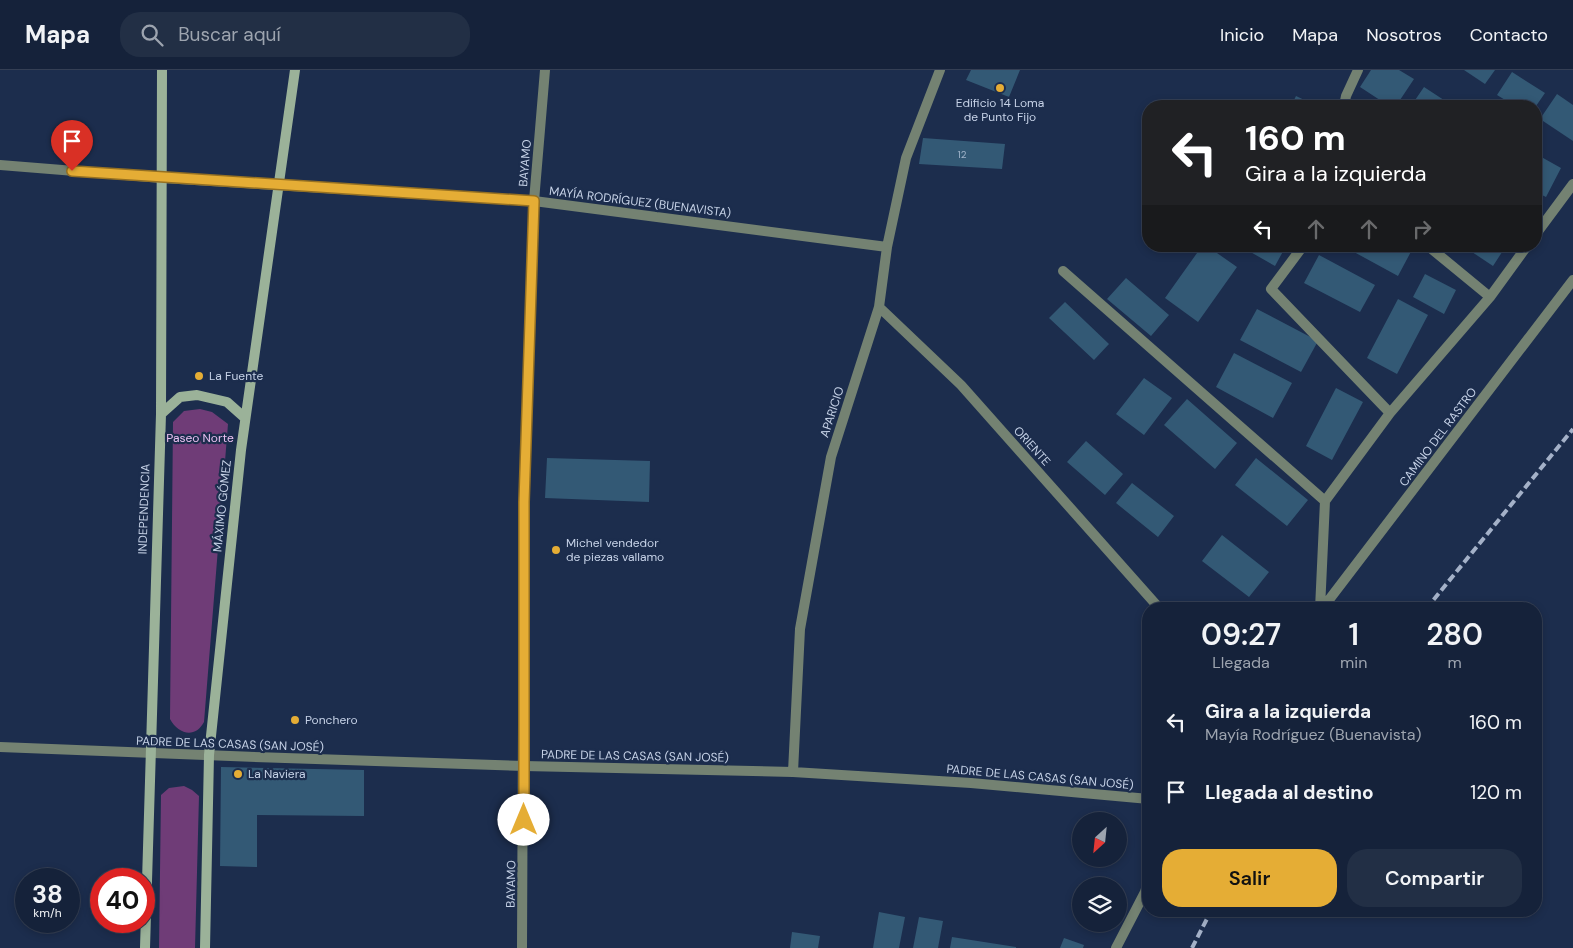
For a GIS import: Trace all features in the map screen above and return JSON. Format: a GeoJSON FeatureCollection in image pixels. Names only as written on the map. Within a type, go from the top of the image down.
{"type":"FeatureCollection","features":[{"type":"Feature","properties":{"kind":"main road","name":"INDEPENDENCIA"},"geometry":{"type":"LineString","coordinates":[[145,948],[161,414],[162,70]]}},
{"type":"Feature","properties":{"kind":"main road","name":"MÁXIMO GÓMEZ"},"geometry":{"type":"LineString","coordinates":[[205,948],[209,754],[240,450],[295,70]]}},
{"type":"Feature","properties":{"kind":"main road"},"geometry":{"type":"LineString","coordinates":[[161,414],[180,397],[197,395],[227,402],[245,418]]}},
{"type":"Feature","properties":{"kind":"street","name":"BAYAMO"},"geometry":{"type":"LineString","coordinates":[[522,948],[524,502],[534,201],[545,70]]}},
{"type":"Feature","properties":{"kind":"street","name":"APARICIO"},"geometry":{"type":"LineString","coordinates":[[793,772],[800,629],[831,457],[878,307],[887,247],[906,158],[940,70]]}},
{"type":"Feature","properties":{"kind":"street"},"geometry":{"type":"LineString","coordinates":[[1345,100],[1358,70]]}},
{"type":"Feature","properties":{"kind":"street","name":"MAYÍA RODRÍGUEZ (BUENAVISTA)"},"geometry":{"type":"LineString","coordinates":[[0,165],[162,178],[534,201],[887,247]]}},
{"type":"Feature","properties":{"kind":"street"},"geometry":{"type":"LineString","coordinates":[[1542,226],[1573,184]]}},
{"type":"Feature","properties":{"kind":"street"},"geometry":{"type":"LineString","coordinates":[[1299,252],[1271,289],[1390,413]]}},
{"type":"Feature","properties":{"kind":"street"},"geometry":{"type":"LineString","coordinates":[[1435,252],[1490,297]]}},
{"type":"Feature","properties":{"kind":"street"},"geometry":{"type":"LineString","coordinates":[[1321,602],[1325,501],[1390,413],[1490,297],[1523,252]]}},
{"type":"Feature","properties":{"kind":"street"},"geometry":{"type":"LineString","coordinates":[[1063,271],[1325,501]]}},
{"type":"Feature","properties":{"kind":"street","name":"CAMINO DEL RASTRO"},"geometry":{"type":"LineString","coordinates":[[1326,602],[1573,280]]}},
{"type":"Feature","properties":{"kind":"street","name":"ORIENTE"},"geometry":{"type":"LineString","coordinates":[[878,307],[961,385],[1154,602]]}},
{"type":"Feature","properties":{"kind":"street","name":"PADRE DE LAS CASAS (SAN JOSÉ)"},"geometry":{"type":"LineString","coordinates":[[0,747],[150,754],[209,754],[524,766],[793,772],[971,783],[1142,797]]}},
{"type":"Feature","properties":{"kind":"street"},"geometry":{"type":"LineString","coordinates":[[1116,948],[1142,898]]}},
{"type":"Feature","properties":{"kind":"green space","name":"Paseo Norte"},"geometry":{"type":"Polygon","coordinates":[[[200,409],[212,412],[228,424],[204,722],[196,731],[187,732],[177,728],[170,719],[173,422],[184,411],[200,409]]]}},
{"type":"Feature","properties":{"kind":"green space"},"geometry":{"type":"Polygon","coordinates":[[[184,786],[199,796],[195,948],[159,948],[161,795],[169,788],[184,786]]]}},
{"type":"Feature","properties":{"kind":"building","name":"Edificio 14 Loma de Punto Fijo"},"geometry":{"type":"Polygon","coordinates":[[[971,70],[1020,70],[1009,97],[966,80],[971,70]]]}},
{"type":"Feature","properties":{"kind":"building"},"geometry":{"type":"Polygon","coordinates":[[[1371,70],[1399,70],[1414,79],[1400,100],[1380,100],[1360,87],[1371,70]]]}},
{"type":"Feature","properties":{"kind":"building"},"geometry":{"type":"Polygon","coordinates":[[[1464,70],[1495,70],[1485,84],[1464,70]]]}},
{"type":"Feature","properties":{"kind":"building"},"geometry":{"type":"Polygon","coordinates":[[[1512,72],[1545,93],[1540,100],[1505,100],[1497,95],[1512,72]]]}},
{"type":"Feature","properties":{"kind":"building"},"geometry":{"type":"Polygon","coordinates":[[[1424,87],[1444,100],[1415,100],[1424,87]]]}},
{"type":"Feature","properties":{"kind":"building"},"geometry":{"type":"Polygon","coordinates":[[[1557,94],[1573,105],[1573,141],[1542,120],[1542,116],[1557,94]]]}},
{"type":"Feature","properties":{"kind":"building"},"geometry":{"type":"Polygon","coordinates":[[[1296,96],[1304,100],[1294,100],[1296,96]]]}},
{"type":"Feature","properties":{"kind":"building"},"geometry":{"type":"Polygon","coordinates":[[[923,138],[1005,144],[1002,169],[919,164],[923,138]]]}},
{"type":"Feature","properties":{"kind":"building"},"geometry":{"type":"Polygon","coordinates":[[[1542,157],[1561,168],[1546,197],[1542,195],[1542,157]]]}},
{"type":"Feature","properties":{"kind":"building"},"geometry":{"type":"Polygon","coordinates":[[[1198,252],[1216,252],[1237,267],[1198,322],[1165,298],[1198,252]]]}},
{"type":"Feature","properties":{"kind":"building"},"geometry":{"type":"Polygon","coordinates":[[[1250,252],[1283,252],[1275,266],[1250,252]]]}},
{"type":"Feature","properties":{"kind":"building"},"geometry":{"type":"Polygon","coordinates":[[[1354,252],[1411,252],[1398,276],[1354,252]]]}},
{"type":"Feature","properties":{"kind":"building"},"geometry":{"type":"Polygon","coordinates":[[[1472,252],[1502,252],[1493,266],[1472,252]]]}},
{"type":"Feature","properties":{"kind":"building"},"geometry":{"type":"Polygon","coordinates":[[[1319,255],[1375,285],[1360,312],[1304,283],[1319,255]]]}},
{"type":"Feature","properties":{"kind":"building"},"geometry":{"type":"Polygon","coordinates":[[[1425,274],[1456,290],[1444,314],[1413,297],[1425,274]]]}},
{"type":"Feature","properties":{"kind":"building"},"geometry":{"type":"Polygon","coordinates":[[[1126,278],[1169,315],[1151,336],[1107,299],[1126,278]]]}},
{"type":"Feature","properties":{"kind":"building"},"geometry":{"type":"Polygon","coordinates":[[[1398,299],[1428,315],[1397,374],[1367,358],[1398,299]]]}},
{"type":"Feature","properties":{"kind":"building"},"geometry":{"type":"Polygon","coordinates":[[[1065,302],[1109,344],[1094,360],[1049,318],[1065,302]]]}},
{"type":"Feature","properties":{"kind":"building"},"geometry":{"type":"Polygon","coordinates":[[[1257,309],[1318,341],[1301,372],[1240,340],[1257,309]]]}},
{"type":"Feature","properties":{"kind":"building"},"geometry":{"type":"Polygon","coordinates":[[[1234,353],[1292,383],[1273,418],[1216,387],[1234,353]]]}},
{"type":"Feature","properties":{"kind":"building"},"geometry":{"type":"Polygon","coordinates":[[[1144,378],[1172,398],[1144,435],[1116,414],[1144,378]]]}},
{"type":"Feature","properties":{"kind":"building"},"geometry":{"type":"Polygon","coordinates":[[[1336,388],[1363,402],[1332,460],[1306,446],[1336,388]]]}},
{"type":"Feature","properties":{"kind":"building"},"geometry":{"type":"Polygon","coordinates":[[[1187,399],[1237,443],[1215,469],[1164,425],[1187,399]]]}},
{"type":"Feature","properties":{"kind":"building"},"geometry":{"type":"Polygon","coordinates":[[[1086,441],[1123,474],[1105,495],[1067,462],[1086,441]]]}},
{"type":"Feature","properties":{"kind":"building"},"geometry":{"type":"Polygon","coordinates":[[[547,458],[650,461],[649,502],[545,498],[547,458]]]}},
{"type":"Feature","properties":{"kind":"building"},"geometry":{"type":"Polygon","coordinates":[[[1256,458],[1308,500],[1287,526],[1235,485],[1256,458]]]}},
{"type":"Feature","properties":{"kind":"building"},"geometry":{"type":"Polygon","coordinates":[[[1132,483],[1174,516],[1158,537],[1116,503],[1132,483]]]}},
{"type":"Feature","properties":{"kind":"building"},"geometry":{"type":"Polygon","coordinates":[[[1222,535],[1269,572],[1249,597],[1202,561],[1222,535]]]}},
{"type":"Feature","properties":{"kind":"building"},"geometry":{"type":"Polygon","coordinates":[[[221,767],[364,770],[364,816],[257,815],[257,867],[220,866],[221,767]]]}},
{"type":"Feature","properties":{"kind":"building"},"geometry":{"type":"Polygon","coordinates":[[[879,912],[905,917],[899,948],[873,948],[879,912]]]}},
{"type":"Feature","properties":{"kind":"building"},"geometry":{"type":"Polygon","coordinates":[[[919,917],[943,921],[938,948],[913,948],[919,917]]]}},
{"type":"Feature","properties":{"kind":"building"},"geometry":{"type":"Polygon","coordinates":[[[792,932],[820,936],[818,948],[790,948],[792,932]]]}},
{"type":"Feature","properties":{"kind":"building"},"geometry":{"type":"Polygon","coordinates":[[[952,937],[1016,947],[1016,948],[950,948],[952,937]]]}},
{"type":"Feature","properties":{"kind":"building"},"geometry":{"type":"Polygon","coordinates":[[[1064,938],[1084,945],[1083,948],[1060,948],[1064,938]]]}},
{"type":"Feature","properties":{"kind":"railway"},"geometry":{"type":"LineString","coordinates":[[1432,602],[1573,429]]}},
{"type":"Feature","properties":{"kind":"railway"},"geometry":{"type":"LineString","coordinates":[[1192,948],[1208,917]]}},
{"type":"Feature","properties":{"kind":"place","name":"Edificio 14 Loma de Punto Fijo"},"geometry":{"type":"Point","coordinates":[1000,88]}},
{"type":"Feature","properties":{"kind":"place","name":"La Fuente"},"geometry":{"type":"Point","coordinates":[199,376]}},
{"type":"Feature","properties":{"kind":"place","name":"Michel vendedor de piezas vallamo"},"geometry":{"type":"Point","coordinates":[556,550]}},
{"type":"Feature","properties":{"kind":"place","name":"Ponchero"},"geometry":{"type":"Point","coordinates":[295,720]}},
{"type":"Feature","properties":{"kind":"place","name":"La Naviera"},"geometry":{"type":"Point","coordinates":[238,774]}},
{"type":"Feature","properties":{"kind":"route"},"geometry":{"type":"LineString","coordinates":[[72,171],[534,201],[524,502],[524,820]]}}]}
